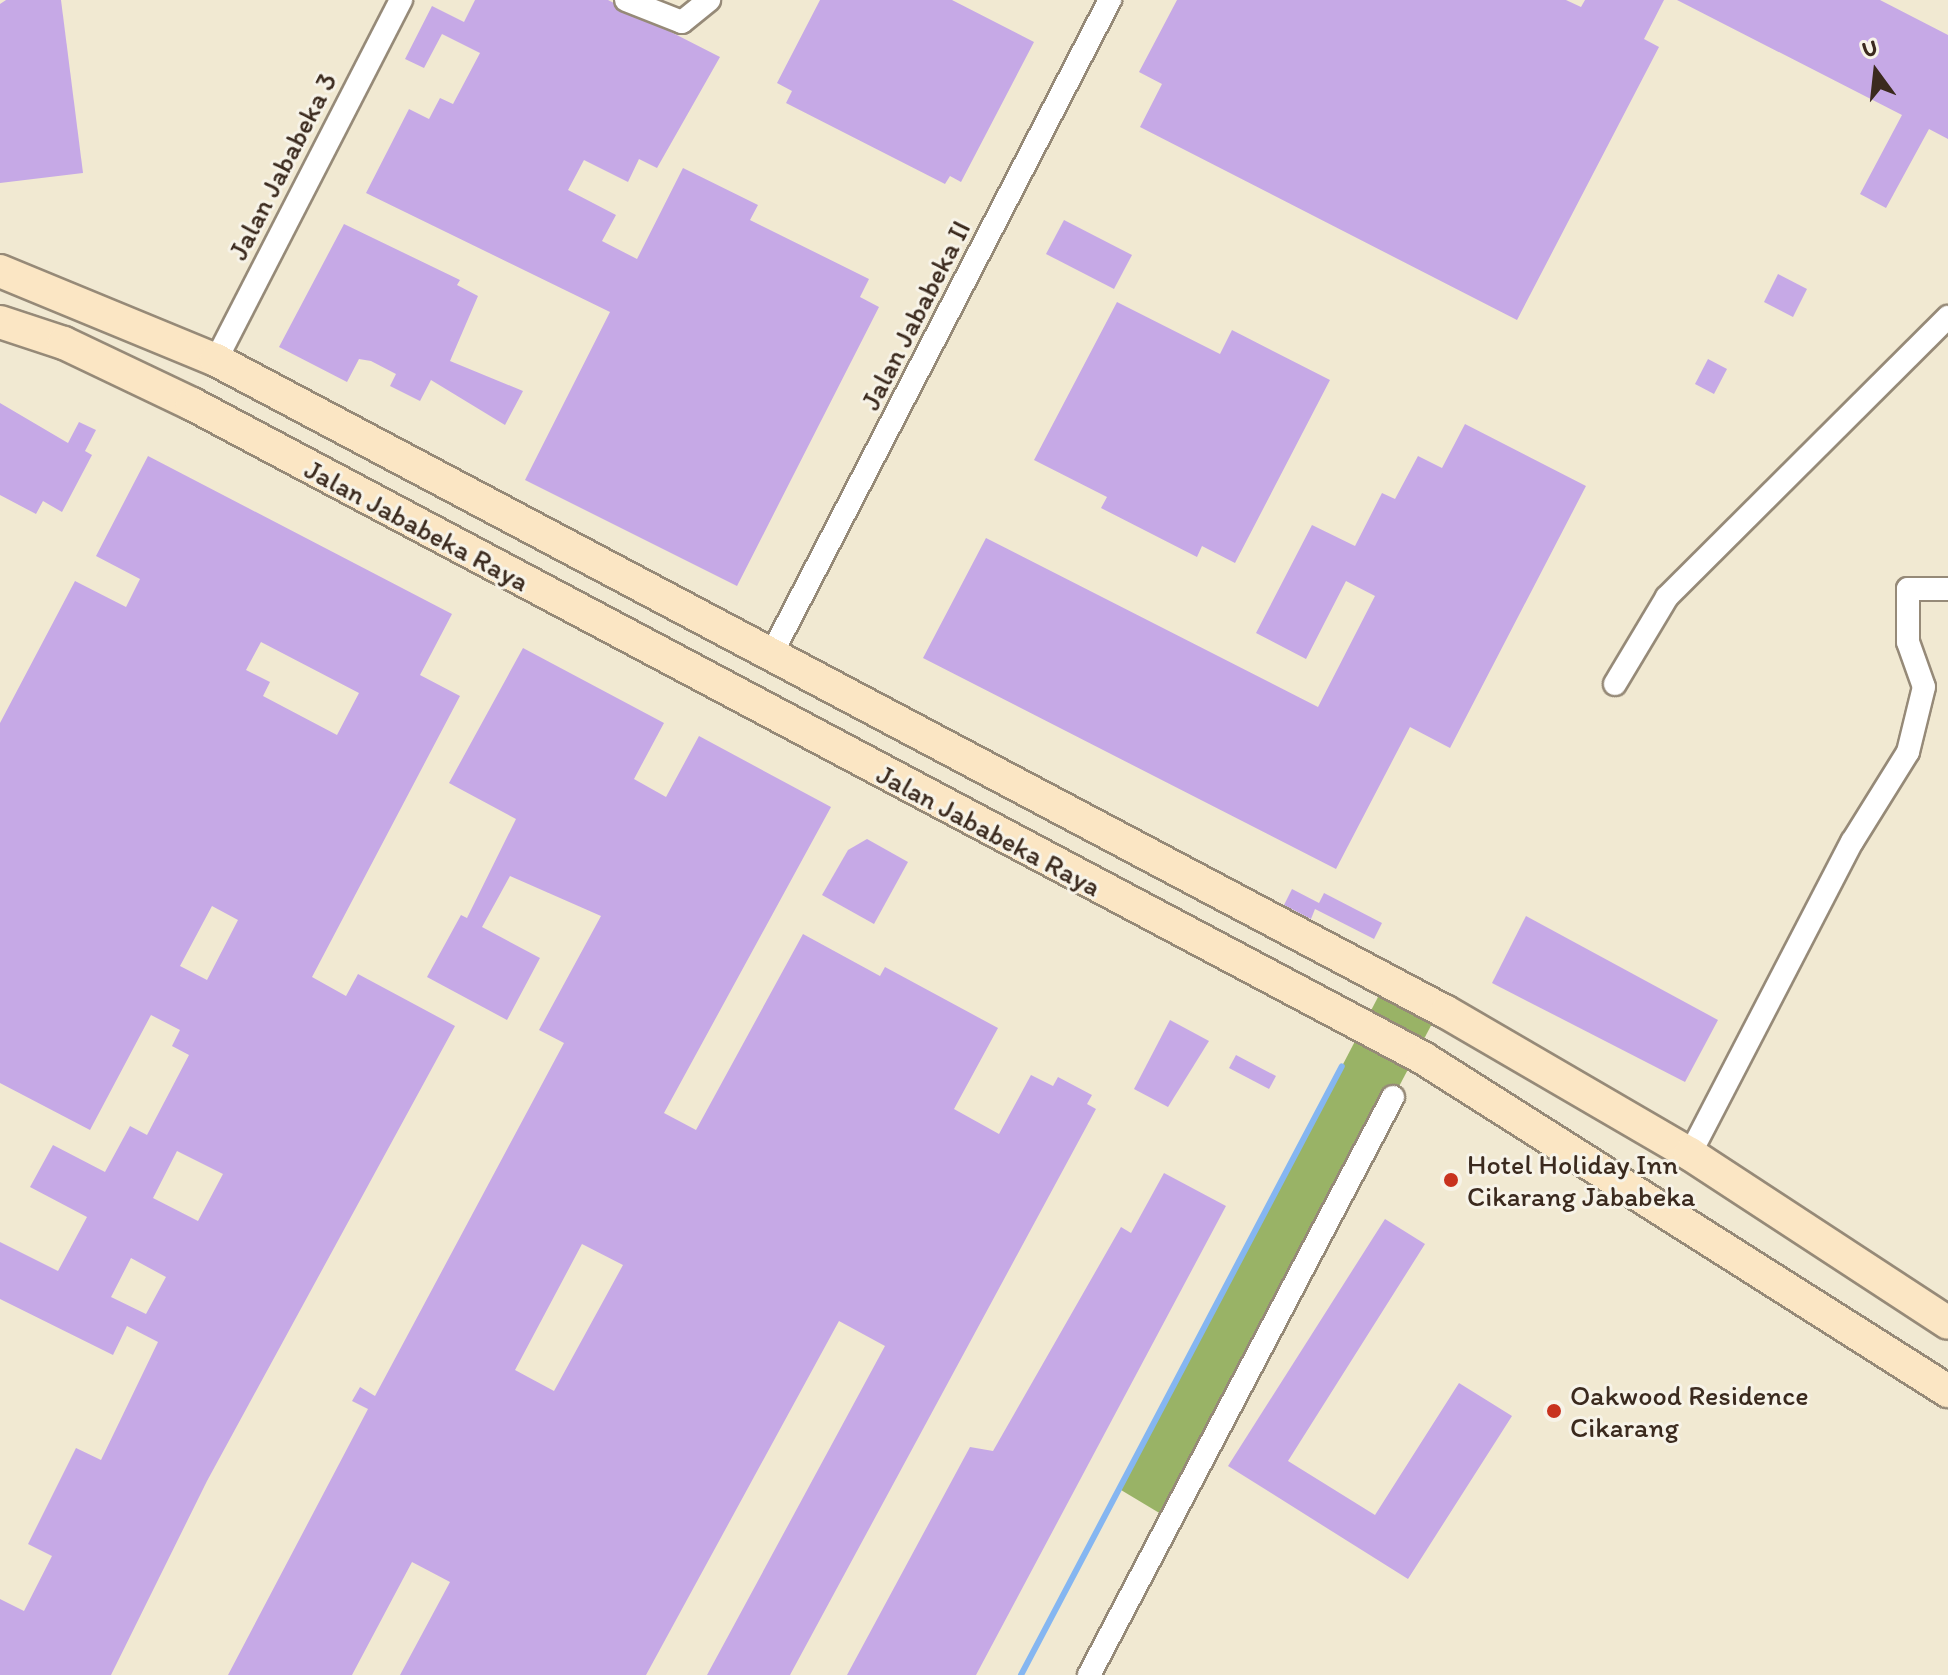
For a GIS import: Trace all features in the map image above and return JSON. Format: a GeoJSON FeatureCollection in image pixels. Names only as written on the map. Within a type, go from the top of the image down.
{"type":"FeatureCollection","features":[{"type":"Feature","properties":{"kind":"main road","name":"Jalan Jababeka Raya"},"geometry":{"type":"LineString","coordinates":[[0,271],[216,360],[1446,1012],[1690,1154],[1948,1323]]}},
{"type":"Feature","properties":{"kind":"main road","name":"Jalan Jababeka Raya"},"geometry":{"type":"LineString","coordinates":[[0,322],[64,343],[192,404],[749,705],[1419,1056],[1948,1391]]}},
{"type":"Feature","properties":{"kind":"main road"},"geometry":{"type":"LineString","coordinates":[[192,404],[216,360]]}},
{"type":"Feature","properties":{"kind":"main road"},"geometry":{"type":"LineString","coordinates":[[749,705],[771,655]]}},
{"type":"Feature","properties":{"kind":"street","name":"Jalan Jababeka 3"},"geometry":{"type":"LineString","coordinates":[[216,360],[401,0]]}},
{"type":"Feature","properties":{"kind":"street"},"geometry":{"type":"LineString","coordinates":[[626,0],[682,22],[709,0]]}},
{"type":"Feature","properties":{"kind":"street","name":"Jalan Jababeka II"},"geometry":{"type":"LineString","coordinates":[[771,655],[1110,0]]}},
{"type":"Feature","properties":{"kind":"street"},"geometry":{"type":"LineString","coordinates":[[1615,684],[1667,597],[1948,317]]}},
{"type":"Feature","properties":{"kind":"street"},"geometry":{"type":"LineString","coordinates":[[1690,1154],[1852,842],[1908,752],[1924,687],[1908,642],[1908,589],[1948,589]]}},
{"type":"Feature","properties":{"kind":"street"},"geometry":{"type":"LineString","coordinates":[[1089,1675],[1393,1097]]}},
{"type":"Feature","properties":{"kind":"green space"},"geometry":{"type":"Polygon","coordinates":[[[1389,976],[1445,999],[1171,1520],[1121,1490],[1389,976]]]}},
{"type":"Feature","properties":{"kind":"building"},"geometry":{"type":"Polygon","coordinates":[[[6,0],[61,0],[83,173],[0,183],[0,4],[6,0]]]}},
{"type":"Feature","properties":{"kind":"building"},"geometry":{"type":"Polygon","coordinates":[[[475,0],[608,0],[720,57],[657,168],[639,159],[628,182],[584,160],[568,190],[616,215],[602,241],[637,259],[683,168],[758,205],[750,220],[869,279],[860,297],[879,307],[737,586],[525,480],[610,312],[366,193],[409,109],[429,119],[440,98],[453,104],[480,53],[442,34],[424,68],[405,59],[432,6],[464,22],[475,0]]]}},
{"type":"Feature","properties":{"kind":"building"},"geometry":{"type":"Polygon","coordinates":[[[820,0],[952,0],[1034,42],[961,182],[950,176],[945,184],[786,103],[792,91],[777,83],[820,0]]]}},
{"type":"Feature","properties":{"kind":"building"},"geometry":{"type":"Polygon","coordinates":[[[1177,0],[1566,0],[1581,7],[1585,0],[1664,0],[1644,39],[1659,47],[1517,320],[1140,127],[1162,84],[1139,72],[1177,0]]]}},
{"type":"Feature","properties":{"kind":"building"},"geometry":{"type":"Polygon","coordinates":[[[1677,0],[1880,0],[1948,35],[1948,139],[1929,129],[1886,208],[1860,194],[1902,115],[1677,0]]]}},
{"type":"Feature","properties":{"kind":"building"},"geometry":{"type":"Polygon","coordinates":[[[1064,220],[1132,255],[1114,289],[1046,254],[1064,220]]]}},
{"type":"Feature","properties":{"kind":"building"},"geometry":{"type":"Polygon","coordinates":[[[344,224],[460,280],[457,285],[478,296],[450,361],[523,391],[505,425],[431,380],[420,401],[390,386],[396,374],[371,361],[359,359],[347,382],[279,347],[344,224]]]}},
{"type":"Feature","properties":{"kind":"building"},"geometry":{"type":"Polygon","coordinates":[[[1778,274],[1807,289],[1793,317],[1764,302],[1778,274]]]}},
{"type":"Feature","properties":{"kind":"building"},"geometry":{"type":"Polygon","coordinates":[[[1117,302],[1220,354],[1232,330],[1330,380],[1235,563],[1202,546],[1197,557],[1101,508],[1107,497],[1034,460],[1117,302]]]}},
{"type":"Feature","properties":{"kind":"building"},"geometry":{"type":"Polygon","coordinates":[[[1708,359],[1727,369],[1714,394],[1695,384],[1708,359]]]}},
{"type":"Feature","properties":{"kind":"building"},"geometry":{"type":"Polygon","coordinates":[[[0,403],[68,443],[79,422],[96,430],[85,451],[92,455],[62,512],[43,501],[36,514],[0,495],[0,403]]]}},
{"type":"Feature","properties":{"kind":"building"},"geometry":{"type":"Polygon","coordinates":[[[1465,424],[1586,486],[1450,748],[1410,727],[1336,869],[923,658],[986,538],[1318,707],[1375,596],[1346,581],[1306,659],[1256,633],[1312,525],[1355,546],[1382,493],[1395,499],[1418,456],[1442,468],[1465,424]]]}},
{"type":"Feature","properties":{"kind":"building"},"geometry":{"type":"Polygon","coordinates":[[[148,456],[452,614],[420,675],[460,696],[312,977],[346,996],[358,974],[455,1026],[207,1481],[111,1675],[0,1675],[0,1599],[24,1611],[52,1556],[28,1544],[76,1448],[101,1460],[158,1342],[127,1326],[113,1355],[0,1299],[0,1242],[58,1271],[87,1217],[30,1187],[53,1145],[105,1172],[130,1126],[147,1135],[189,1055],[172,1046],[180,1030],[151,1015],[90,1130],[0,1083],[0,723],[75,581],[126,607],[140,579],[96,556],[148,456]],[[261,642],[246,670],[270,682],[263,696],[337,735],[359,693],[261,642]],[[212,906],[180,966],[207,980],[238,920],[212,906]],[[177,1151],[153,1198],[198,1221],[223,1174],[177,1151]],[[131,1258],[111,1297],[146,1314],[166,1277],[131,1258]]]}},
{"type":"Feature","properties":{"kind":"building"},"geometry":{"type":"Polygon","coordinates":[[[523,648],[664,723],[634,779],[666,797],[699,736],[831,807],[664,1113],[696,1130],[803,934],[880,976],[885,967],[998,1028],[954,1109],[999,1134],[1031,1075],[1053,1086],[1058,1077],[1092,1095],[1087,1104],[1096,1109],[790,1675],[707,1675],[885,1346],[839,1321],[646,1675],[400,1675],[450,1582],[412,1562],[352,1675],[228,1675],[368,1409],[352,1401],[360,1387],[375,1396],[564,1043],[539,1030],[601,916],[510,876],[482,927],[540,958],[507,1020],[427,977],[461,915],[467,918],[516,819],[449,783],[523,648]],[[582,1244],[515,1370],[554,1391],[623,1265],[582,1244]]]}},
{"type":"Feature","properties":{"kind":"building"},"geometry":{"type":"Polygon","coordinates":[[[867,839],[908,862],[874,924],[822,895],[848,850],[867,839]]]}},
{"type":"Feature","properties":{"kind":"building"},"geometry":{"type":"Polygon","coordinates":[[[1292,889],[1319,903],[1324,893],[1382,923],[1374,939],[1315,909],[1311,919],[1284,905],[1292,889]]]}},
{"type":"Feature","properties":{"kind":"building"},"geometry":{"type":"Polygon","coordinates":[[[1526,916],[1718,1020],[1685,1082],[1492,983],[1526,916]]]}},
{"type":"Feature","properties":{"kind":"building"},"geometry":{"type":"Polygon","coordinates":[[[1170,1020],[1209,1041],[1168,1107],[1134,1089],[1170,1020]]]}},
{"type":"Feature","properties":{"kind":"building"},"geometry":{"type":"Polygon","coordinates":[[[1236,1055],[1276,1076],[1269,1089],[1229,1068],[1236,1055]]]}},
{"type":"Feature","properties":{"kind":"building"},"geometry":{"type":"Polygon","coordinates":[[[1164,1173],[1226,1206],[976,1675],[847,1675],[970,1447],[993,1451],[1121,1227],[1131,1233],[1164,1173]]]}},
{"type":"Feature","properties":{"kind":"building"},"geometry":{"type":"Polygon","coordinates":[[[1385,1219],[1425,1244],[1288,1461],[1375,1515],[1459,1383],[1512,1416],[1408,1579],[1228,1466],[1385,1219]]]}},
{"type":"Feature","properties":{"kind":"waterway"},"geometry":{"type":"LineString","coordinates":[[1021,1675],[1342,1066]]}},
{"type":"Feature","properties":{"kind":"place","name":"Hotel Holiday Inn Cikarang Jababeka"},"geometry":{"type":"Point","coordinates":[1451,1180]}},
{"type":"Feature","properties":{"kind":"place","name":"Oakwood Residence Cikarang"},"geometry":{"type":"Point","coordinates":[1554,1411]}}]}
